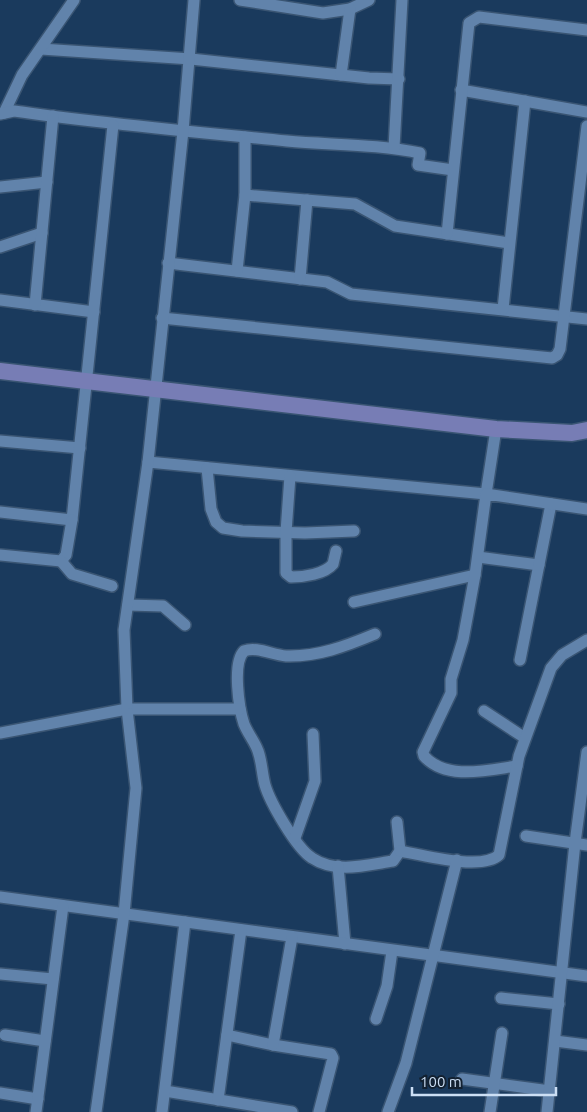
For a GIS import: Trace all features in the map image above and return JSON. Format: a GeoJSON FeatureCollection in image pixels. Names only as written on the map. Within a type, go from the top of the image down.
{"type":"FeatureCollection","features":[{"type":"Feature","properties":{"kind":"street"},"geometry":{"type":"LineString","coordinates":[[2,113],[22,75],[74,0]]}},
{"type":"Feature","properties":{"kind":"street"},"geometry":{"type":"LineString","coordinates":[[96,1112],[124,914],[136,788],[127,709],[124,630],[148,462],[154,389],[183,131],[194,0]]}},
{"type":"Feature","properties":{"kind":"street"},"geometry":{"type":"LineString","coordinates":[[240,0],[289,3],[323,13],[350,9],[369,0]]}},
{"type":"Feature","properties":{"kind":"street"},"geometry":{"type":"LineString","coordinates":[[394,148],[402,0]]}},
{"type":"Feature","properties":{"kind":"street"},"geometry":{"type":"LineString","coordinates":[[341,75],[350,9]]}},
{"type":"Feature","properties":{"kind":"street"},"geometry":{"type":"LineString","coordinates":[[447,234],[468,30],[474,19],[479,16],[587,30]]}},
{"type":"Feature","properties":{"kind":"street"},"geometry":{"type":"LineString","coordinates":[[41,49],[190,59],[341,75],[399,79]]}},
{"type":"Feature","properties":{"kind":"street"},"geometry":{"type":"LineString","coordinates":[[461,90],[587,112]]}},
{"type":"Feature","properties":{"kind":"street"},"geometry":{"type":"LineString","coordinates":[[503,309],[525,101]]}},
{"type":"Feature","properties":{"kind":"street"},"geometry":{"type":"LineString","coordinates":[[2,113],[14,111],[114,125],[350,146],[394,148],[420,153],[418,165],[453,170]]}},
{"type":"Feature","properties":{"kind":"street"},"geometry":{"type":"LineString","coordinates":[[35,305],[53,116]]}},
{"type":"Feature","properties":{"kind":"street"},"geometry":{"type":"LineString","coordinates":[[61,561],[66,555],[72,520],[114,125]]}},
{"type":"Feature","properties":{"kind":"street"},"geometry":{"type":"LineString","coordinates":[[162,318],[545,358],[557,355],[564,316],[587,126]]}},
{"type":"Feature","properties":{"kind":"street"},"geometry":{"type":"LineString","coordinates":[[237,271],[245,195],[245,137]]}},
{"type":"Feature","properties":{"kind":"street"},"geometry":{"type":"LineString","coordinates":[[0,187],[47,182]]}},
{"type":"Feature","properties":{"kind":"street"},"geometry":{"type":"LineString","coordinates":[[245,195],[355,204],[388,223],[509,243]]}},
{"type":"Feature","properties":{"kind":"street"},"geometry":{"type":"LineString","coordinates":[[300,279],[307,200]]}},
{"type":"Feature","properties":{"kind":"street"},"geometry":{"type":"LineString","coordinates":[[0,247],[42,233]]}},
{"type":"Feature","properties":{"kind":"street"},"geometry":{"type":"LineString","coordinates":[[168,263],[327,282],[351,294],[587,319]]}},
{"type":"Feature","properties":{"kind":"street"},"geometry":{"type":"LineString","coordinates":[[0,300],[94,312]]}},
{"type":"Feature","properties":{"kind":"street"},"geometry":{"type":"LineString","coordinates":[[0,371],[496,429],[584,432]]}},
{"type":"Feature","properties":{"kind":"street"},"geometry":{"type":"LineString","coordinates":[[496,429],[478,557],[463,640],[451,679],[449,700],[424,748],[424,756],[431,761],[460,772],[517,766]]}},
{"type":"Feature","properties":{"kind":"street"},"geometry":{"type":"LineString","coordinates":[[0,440],[80,448]]}},
{"type":"Feature","properties":{"kind":"street"},"geometry":{"type":"LineString","coordinates":[[148,462],[486,494],[587,509]]}},
{"type":"Feature","properties":{"kind":"street"},"geometry":{"type":"LineString","coordinates":[[207,468],[211,510],[216,522],[223,528],[231,531],[354,531]]}},
{"type":"Feature","properties":{"kind":"street"},"geometry":{"type":"LineString","coordinates":[[290,476],[286,532],[286,573],[291,577],[305,576],[331,567],[336,551]]}},
{"type":"Feature","properties":{"kind":"street"},"geometry":{"type":"LineString","coordinates":[[520,660],[551,504]]}},
{"type":"Feature","properties":{"kind":"street"},"geometry":{"type":"LineString","coordinates":[[0,512],[72,520]]}},
{"type":"Feature","properties":{"kind":"street"},"geometry":{"type":"LineString","coordinates":[[0,555],[61,561],[72,574],[112,586]]}},
{"type":"Feature","properties":{"kind":"street"},"geometry":{"type":"LineString","coordinates":[[478,557],[540,565]]}},
{"type":"Feature","properties":{"kind":"street"},"geometry":{"type":"LineString","coordinates":[[354,602],[475,575]]}},
{"type":"Feature","properties":{"kind":"street"},"geometry":{"type":"LineString","coordinates":[[128,605],[163,606],[185,625]]}},
{"type":"Feature","properties":{"kind":"street"},"geometry":{"type":"LineString","coordinates":[[375,634],[338,650],[322,653],[286,656],[252,649],[244,651],[239,658],[238,697],[245,726],[259,752],[268,794],[295,838],[310,857],[327,865],[338,866],[363,866],[393,861],[400,851],[397,822]]}},
{"type":"Feature","properties":{"kind":"street"},"geometry":{"type":"LineString","coordinates":[[400,851],[458,860],[489,861],[499,855],[517,766],[525,738],[556,660],[570,649],[587,640]]}},
{"type":"Feature","properties":{"kind":"street"},"geometry":{"type":"LineString","coordinates":[[0,734],[127,709],[240,709]]}},
{"type":"Feature","properties":{"kind":"street"},"geometry":{"type":"LineString","coordinates":[[484,711],[525,738]]}},
{"type":"Feature","properties":{"kind":"street"},"geometry":{"type":"LineString","coordinates":[[295,838],[315,781],[314,734]]}},
{"type":"Feature","properties":{"kind":"street"},"geometry":{"type":"LineString","coordinates":[[547,1112],[574,843],[587,752]]}},
{"type":"Feature","properties":{"kind":"street"},"geometry":{"type":"LineString","coordinates":[[526,836],[587,845]]}},
{"type":"Feature","properties":{"kind":"street"},"geometry":{"type":"LineString","coordinates":[[388,1112],[406,1063],[458,860]]}},
{"type":"Feature","properties":{"kind":"street"},"geometry":{"type":"LineString","coordinates":[[338,866],[344,944]]}},
{"type":"Feature","properties":{"kind":"street"},"geometry":{"type":"LineString","coordinates":[[0,897],[587,976]]}},
{"type":"Feature","properties":{"kind":"street"},"geometry":{"type":"LineString","coordinates":[[36,1112],[63,906]]}},
{"type":"Feature","properties":{"kind":"street"},"geometry":{"type":"LineString","coordinates":[[162,1112],[185,922]]}},
{"type":"Feature","properties":{"kind":"street"},"geometry":{"type":"LineString","coordinates":[[218,1100],[241,930]]}},
{"type":"Feature","properties":{"kind":"street"},"geometry":{"type":"LineString","coordinates":[[273,1046],[292,937]]}},
{"type":"Feature","properties":{"kind":"street"},"geometry":{"type":"LineString","coordinates":[[376,1019],[387,986],[392,950]]}},
{"type":"Feature","properties":{"kind":"street"},"geometry":{"type":"LineString","coordinates":[[0,974],[53,979]]}},
{"type":"Feature","properties":{"kind":"street"},"geometry":{"type":"LineString","coordinates":[[500,998],[559,1004]]}},
{"type":"Feature","properties":{"kind":"street"},"geometry":{"type":"LineString","coordinates":[[490,1112],[502,1033]]}},
{"type":"Feature","properties":{"kind":"street"},"geometry":{"type":"LineString","coordinates":[[4,1035],[45,1042]]}},
{"type":"Feature","properties":{"kind":"street"},"geometry":{"type":"LineString","coordinates":[[227,1035],[273,1046],[331,1054],[333,1058],[318,1112]]}},
{"type":"Feature","properties":{"kind":"street"},"geometry":{"type":"LineString","coordinates":[[555,1040],[587,1045]]}},
{"type":"Feature","properties":{"kind":"street"},"geometry":{"type":"LineString","coordinates":[[462,1079],[550,1091]]}},
{"type":"Feature","properties":{"kind":"street"},"geometry":{"type":"LineString","coordinates":[[165,1091],[292,1112]]}},
{"type":"Feature","properties":{"kind":"street"},"geometry":{"type":"LineString","coordinates":[[0,1094],[38,1099]]}}]}
